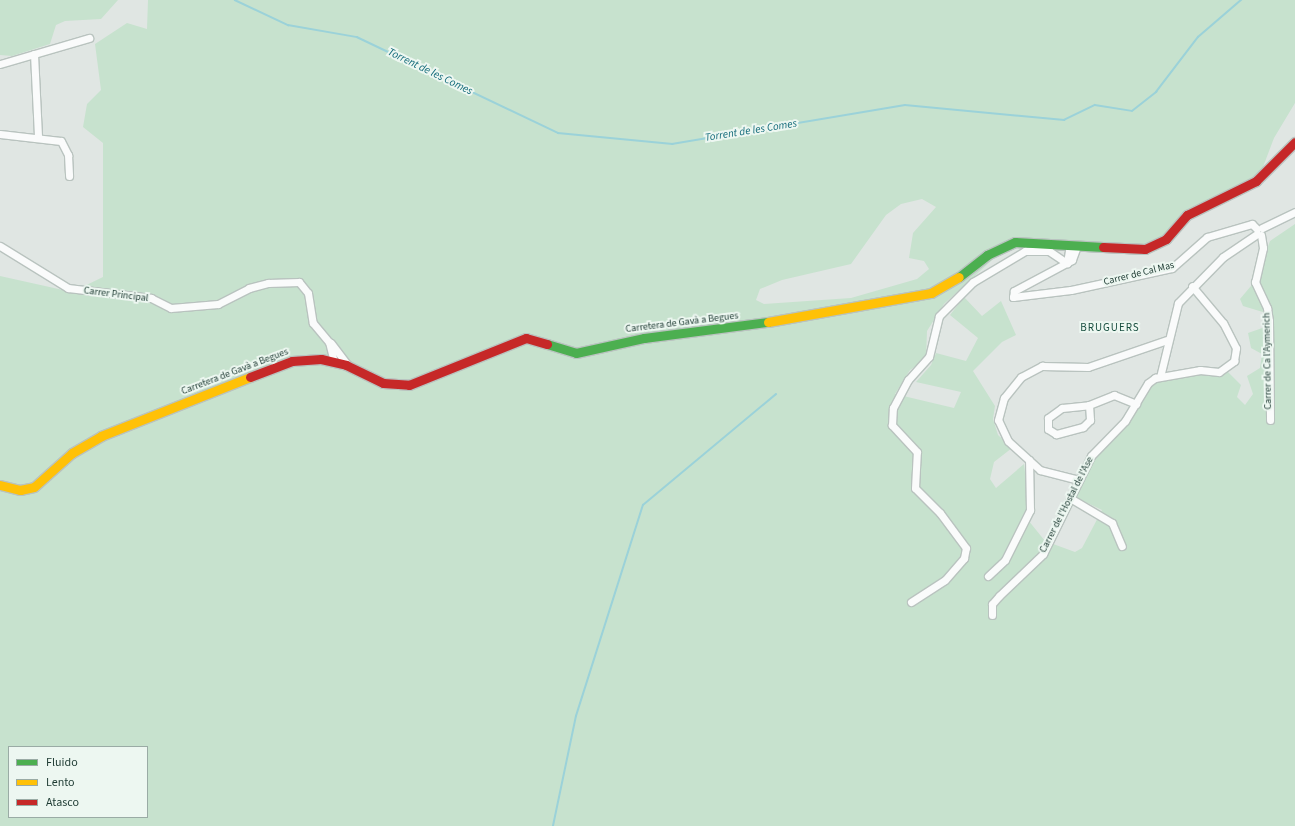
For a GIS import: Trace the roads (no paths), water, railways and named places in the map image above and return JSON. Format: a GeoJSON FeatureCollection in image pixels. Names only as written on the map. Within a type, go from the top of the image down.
{"type":"FeatureCollection","features":[{"type":"Feature","properties":{"kind":"main road","name":"Carretera de Gavà a Begues"},"geometry":{"type":"LineString","coordinates":[[0,485],[20,490],[34,488],[72,453],[101,436],[282,364],[318,359],[335,359],[390,387],[410,388],[506,346],[523,342],[533,341],[560,354],[578,356],[645,340],[730,332],[918,299],[948,288],[1000,250],[1029,243],[1154,247],[1166,240],[1187,215],[1256,181],[1295,142]]}},
{"type":"Feature","properties":{"kind":"main road","name":"Carretera de Gavà a Begues"},"geometry":{"type":"LineString","coordinates":[[0,489],[19,494],[34,490],[80,451],[102,439],[274,370],[301,362],[335,359],[382,383],[409,385],[517,339],[532,338],[568,353],[644,338],[728,329],[931,293],[954,281],[987,255],[1014,242],[1070,245]]}},
{"type":"Feature","properties":{"kind":"street"},"geometry":{"type":"LineString","coordinates":[[0,64],[89,38]]}},
{"type":"Feature","properties":{"kind":"street"},"geometry":{"type":"LineString","coordinates":[[34,54],[38,137]]}},
{"type":"Feature","properties":{"kind":"street"},"geometry":{"type":"LineString","coordinates":[[0,134],[54,137],[63,143],[69,176]]}},
{"type":"Feature","properties":{"kind":"street"},"geometry":{"type":"LineString","coordinates":[[1192,286],[1223,323],[1236,348],[1235,357],[1229,367],[1219,372],[1200,370],[1160,377],[1167,340],[1176,307],[1192,286],[1223,257],[1260,232],[1295,212]]}},
{"type":"Feature","properties":{"kind":"street","name":"Carrer de Cal Mas"},"geometry":{"type":"LineString","coordinates":[[1067,263],[1012,292],[1013,297],[1018,298],[1172,268],[1207,237],[1252,224],[1260,232]]}},
{"type":"Feature","properties":{"kind":"street","name":"Carrer de Ca l'Aymerich"},"geometry":{"type":"LineString","coordinates":[[1260,232],[1263,248],[1255,282],[1267,308],[1269,322],[1270,420]]}},
{"type":"Feature","properties":{"kind":"street"},"geometry":{"type":"LineString","coordinates":[[911,602],[945,580],[964,558],[966,548],[940,513],[915,488],[917,452],[892,425],[893,408],[908,380],[929,357],[939,316],[973,282],[1026,250],[1049,251],[1067,263],[1070,245]]}},
{"type":"Feature","properties":{"kind":"street","name":"Carrer Principal"},"geometry":{"type":"LineString","coordinates":[[0,246],[68,288],[151,298],[171,308],[218,304],[255,286],[294,281],[306,289],[313,323],[328,340],[335,359]]}},
{"type":"Feature","properties":{"kind":"street"},"geometry":{"type":"LineString","coordinates":[[1079,480],[1040,470],[1029,460],[1000,428],[1000,405],[1015,383],[1036,368],[1088,367],[1167,340]]}},
{"type":"Feature","properties":{"kind":"street","name":"Carrer de l'Hostal de l'Ase"},"geometry":{"type":"LineString","coordinates":[[992,615],[992,604],[1043,554],[1091,456],[1121,426],[1148,383],[1160,377]]}},
{"type":"Feature","properties":{"kind":"street"},"geometry":{"type":"LineString","coordinates":[[1089,405],[1090,420],[1083,427],[1056,434],[1048,429],[1048,418],[1057,410],[1089,405],[1114,395],[1136,404]]}},
{"type":"Feature","properties":{"kind":"street"},"geometry":{"type":"LineString","coordinates":[[988,576],[1005,560],[1030,510],[1029,460]]}},
{"type":"Feature","properties":{"kind":"street"},"geometry":{"type":"LineString","coordinates":[[1070,498],[1112,523],[1122,546]]}},
{"type":"Feature","properties":{"kind":"waterway","name":"Torrent de les Comes"},"geometry":{"type":"LineString","coordinates":[[235,0],[288,25],[357,37],[558,133],[672,144],[905,105],[1064,120],[1095,105],[1132,111],[1156,92],[1198,37],[1241,0]]}},
{"type":"Feature","properties":{"kind":"waterway"},"geometry":{"type":"LineString","coordinates":[[553,826],[576,716],[643,505],[776,394]]}},
{"type":"Feature","properties":{"kind":"district","name":"BRUGUERS"},"geometry":{"type":"Point","coordinates":[1110,328]}}]}
